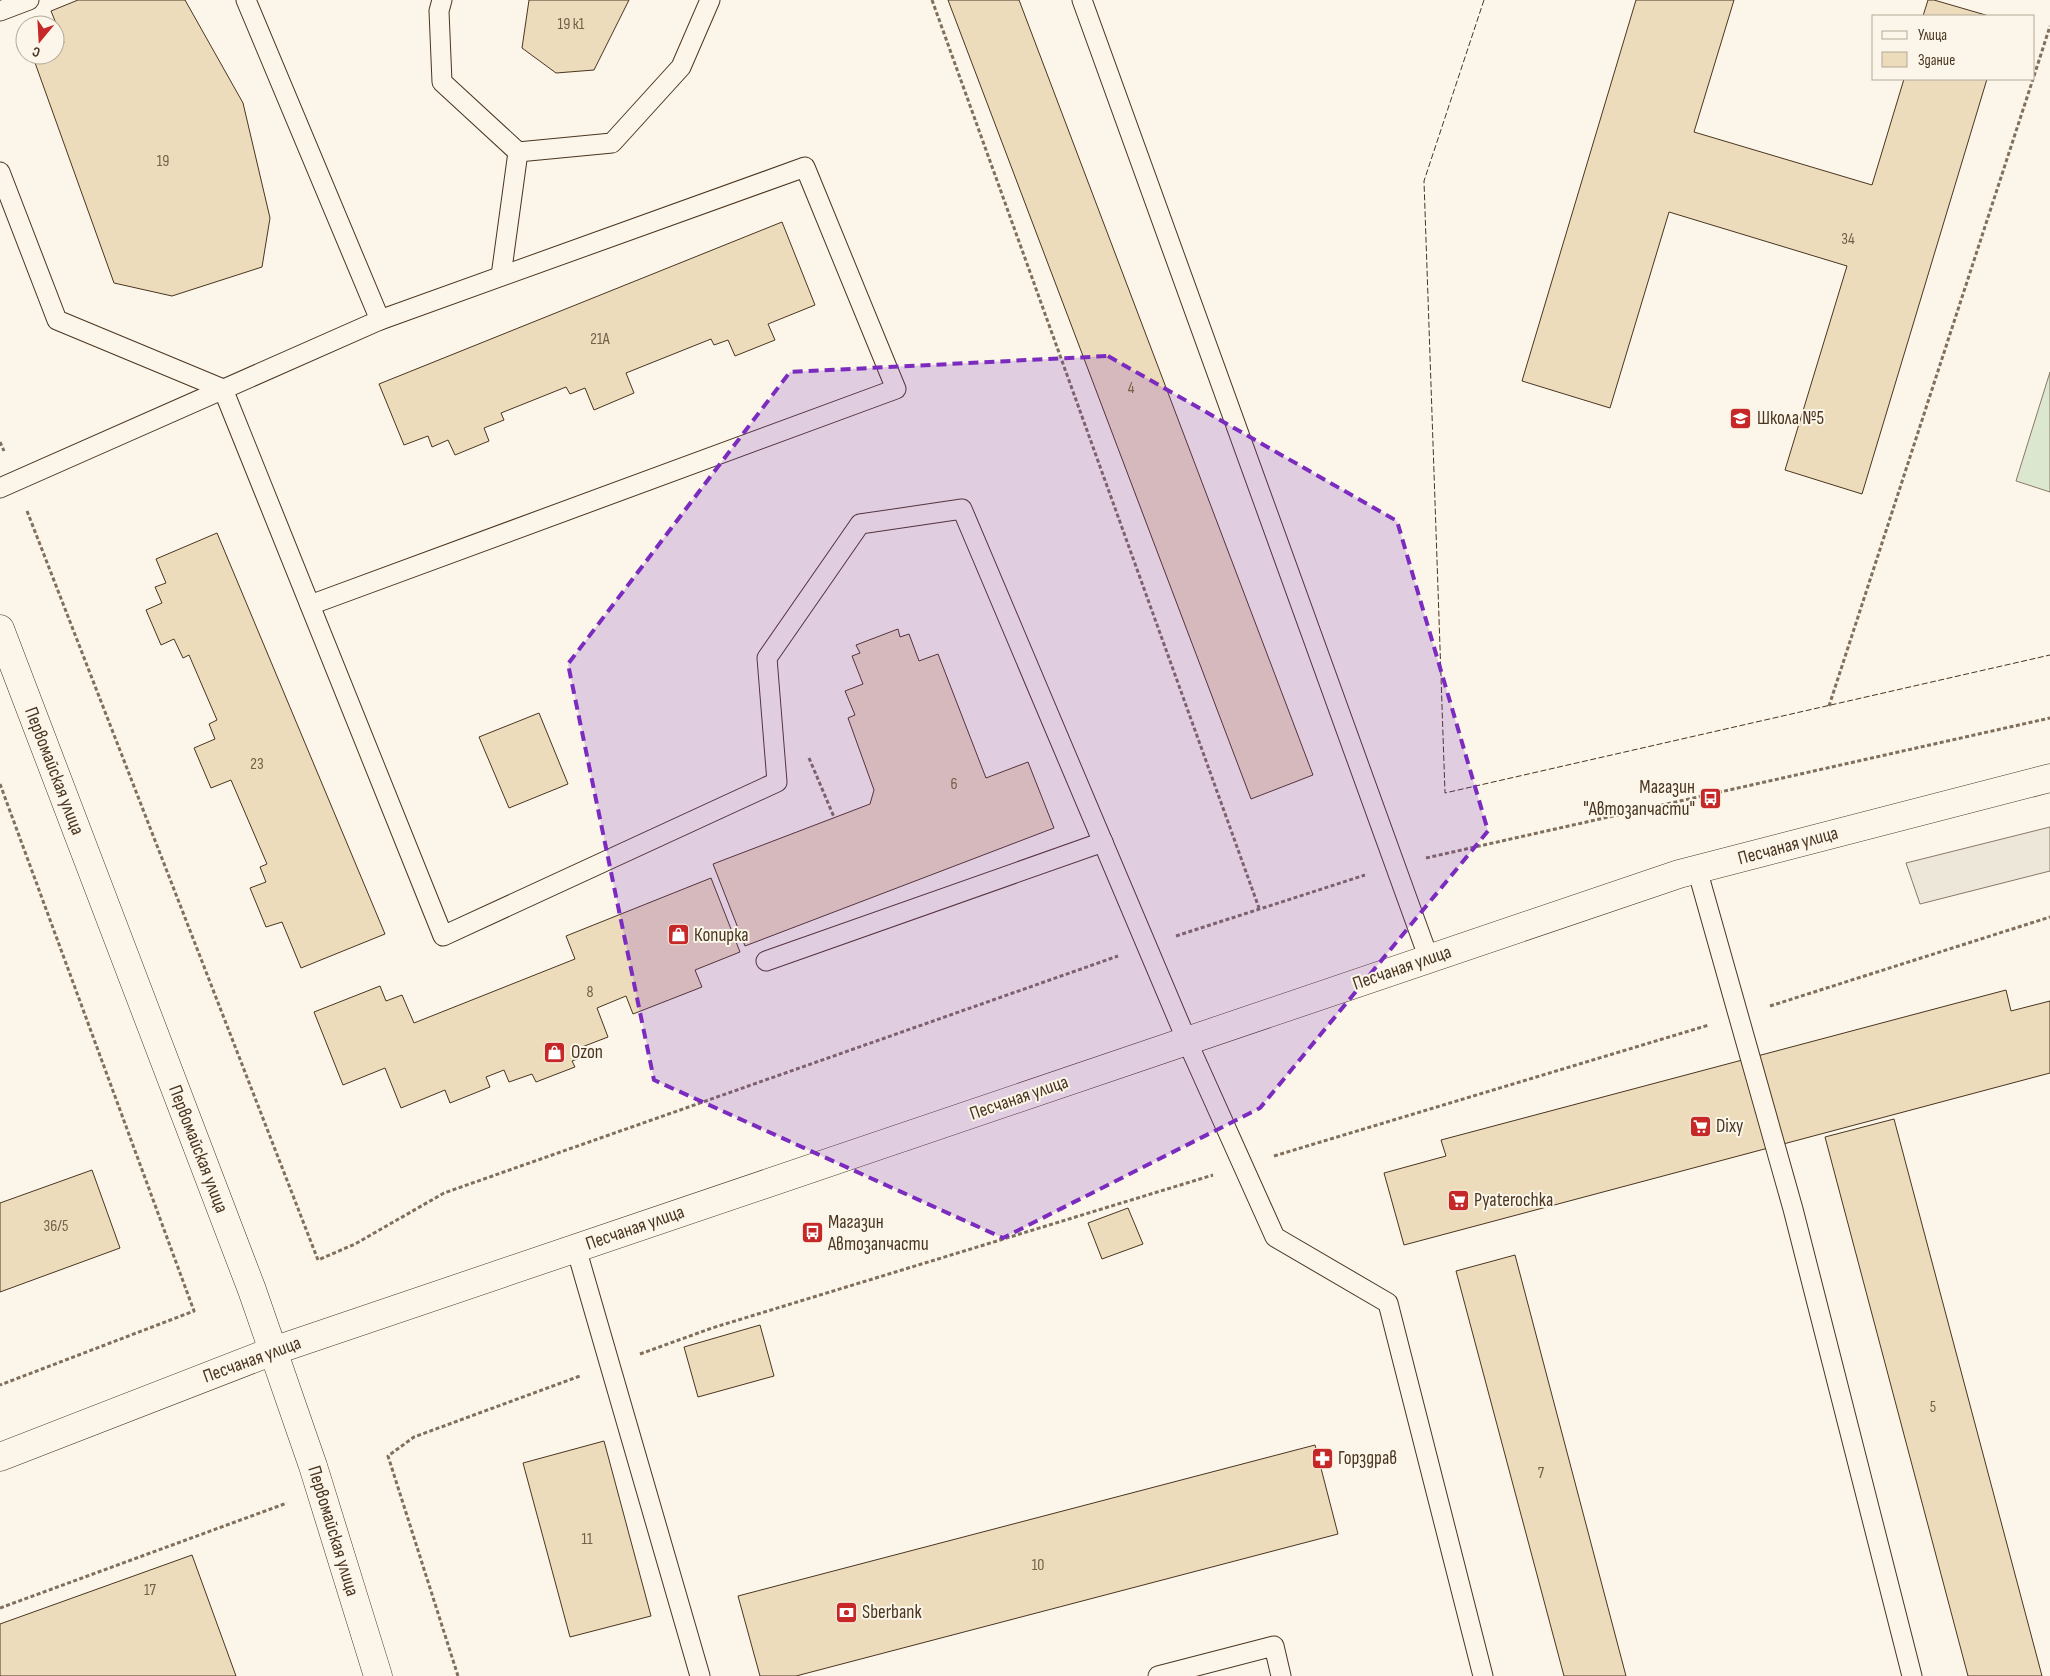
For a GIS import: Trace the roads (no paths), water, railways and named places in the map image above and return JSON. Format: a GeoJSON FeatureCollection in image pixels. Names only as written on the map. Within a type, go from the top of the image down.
{"type":"FeatureCollection","features":[{"type":"Feature","properties":{"kind":"street","name":"Первомайская улица"},"geometry":{"type":"LineString","coordinates":[[0,629],[252,1290],[313,1466],[378,1676]]}},
{"type":"Feature","properties":{"kind":"street","name":"Песчаная улица"},"geometry":{"type":"LineString","coordinates":[[0,1457],[273,1351],[1697,869],[2050,778]]}},
{"type":"Feature","properties":{"kind":"lane"},"geometry":{"type":"LineString","coordinates":[[0,11],[29,0]]}},
{"type":"Feature","properties":{"kind":"lane"},"geometry":{"type":"LineString","coordinates":[[246,0],[380,320]]}},
{"type":"Feature","properties":{"kind":"lane"},"geometry":{"type":"LineString","coordinates":[[442,0],[439,11],[442,82],[518,152],[612,143],[681,67],[710,0]]}},
{"type":"Feature","properties":{"kind":"lane"},"geometry":{"type":"LineString","coordinates":[[1082,0],[1429,959]]}},
{"type":"Feature","properties":{"kind":"lane"},"geometry":{"type":"LineString","coordinates":[[501,276],[518,152]]}},
{"type":"Feature","properties":{"kind":"lane"},"geometry":{"type":"LineString","coordinates":[[8,485],[380,320],[805,167],[896,389],[310,605]]}},
{"type":"Feature","properties":{"kind":"lane"},"geometry":{"type":"LineString","coordinates":[[0,172],[57,320],[223,389],[443,936],[777,782],[767,658],[860,524],[962,509],[1146,946],[1275,1237],[1388,1302],[1483,1676]]}},
{"type":"Feature","properties":{"kind":"lane"},"geometry":{"type":"LineString","coordinates":[[766,961],[1103,842]]}},
{"type":"Feature","properties":{"kind":"lane"},"geometry":{"type":"LineString","coordinates":[[1697,869],[1793,1209],[1912,1676]]}},
{"type":"Feature","properties":{"kind":"lane"},"geometry":{"type":"LineString","coordinates":[[576,1248],[700,1676]]}},
{"type":"Feature","properties":{"kind":"lane"},"geometry":{"type":"LineString","coordinates":[[1158,1676],[1274,1646],[1281,1676]]}},
{"type":"Feature","properties":{"kind":"place","name":"Школа №5"},"geometry":{"type":"Point","coordinates":[1741,418]}},
{"type":"Feature","properties":{"kind":"place","name":"Магазин \"Автозапчасти\""},"geometry":{"type":"Point","coordinates":[1711,798]}},
{"type":"Feature","properties":{"kind":"place","name":"Копирка"},"geometry":{"type":"Point","coordinates":[678,935]}},
{"type":"Feature","properties":{"kind":"place","name":"Ozon"},"geometry":{"type":"Point","coordinates":[555,1052]}},
{"type":"Feature","properties":{"kind":"place","name":"Dixy"},"geometry":{"type":"Point","coordinates":[1700,1126]}},
{"type":"Feature","properties":{"kind":"place","name":"Pyaterochka"},"geometry":{"type":"Point","coordinates":[1458,1200]}},
{"type":"Feature","properties":{"kind":"place","name":"Магазин Автозапчасти"},"geometry":{"type":"Point","coordinates":[812,1233]}},
{"type":"Feature","properties":{"kind":"place","name":"Горздрав"},"geometry":{"type":"Point","coordinates":[1322,1458]}},
{"type":"Feature","properties":{"kind":"place","name":"Sberbank"},"geometry":{"type":"Point","coordinates":[846,1612]}}]}
